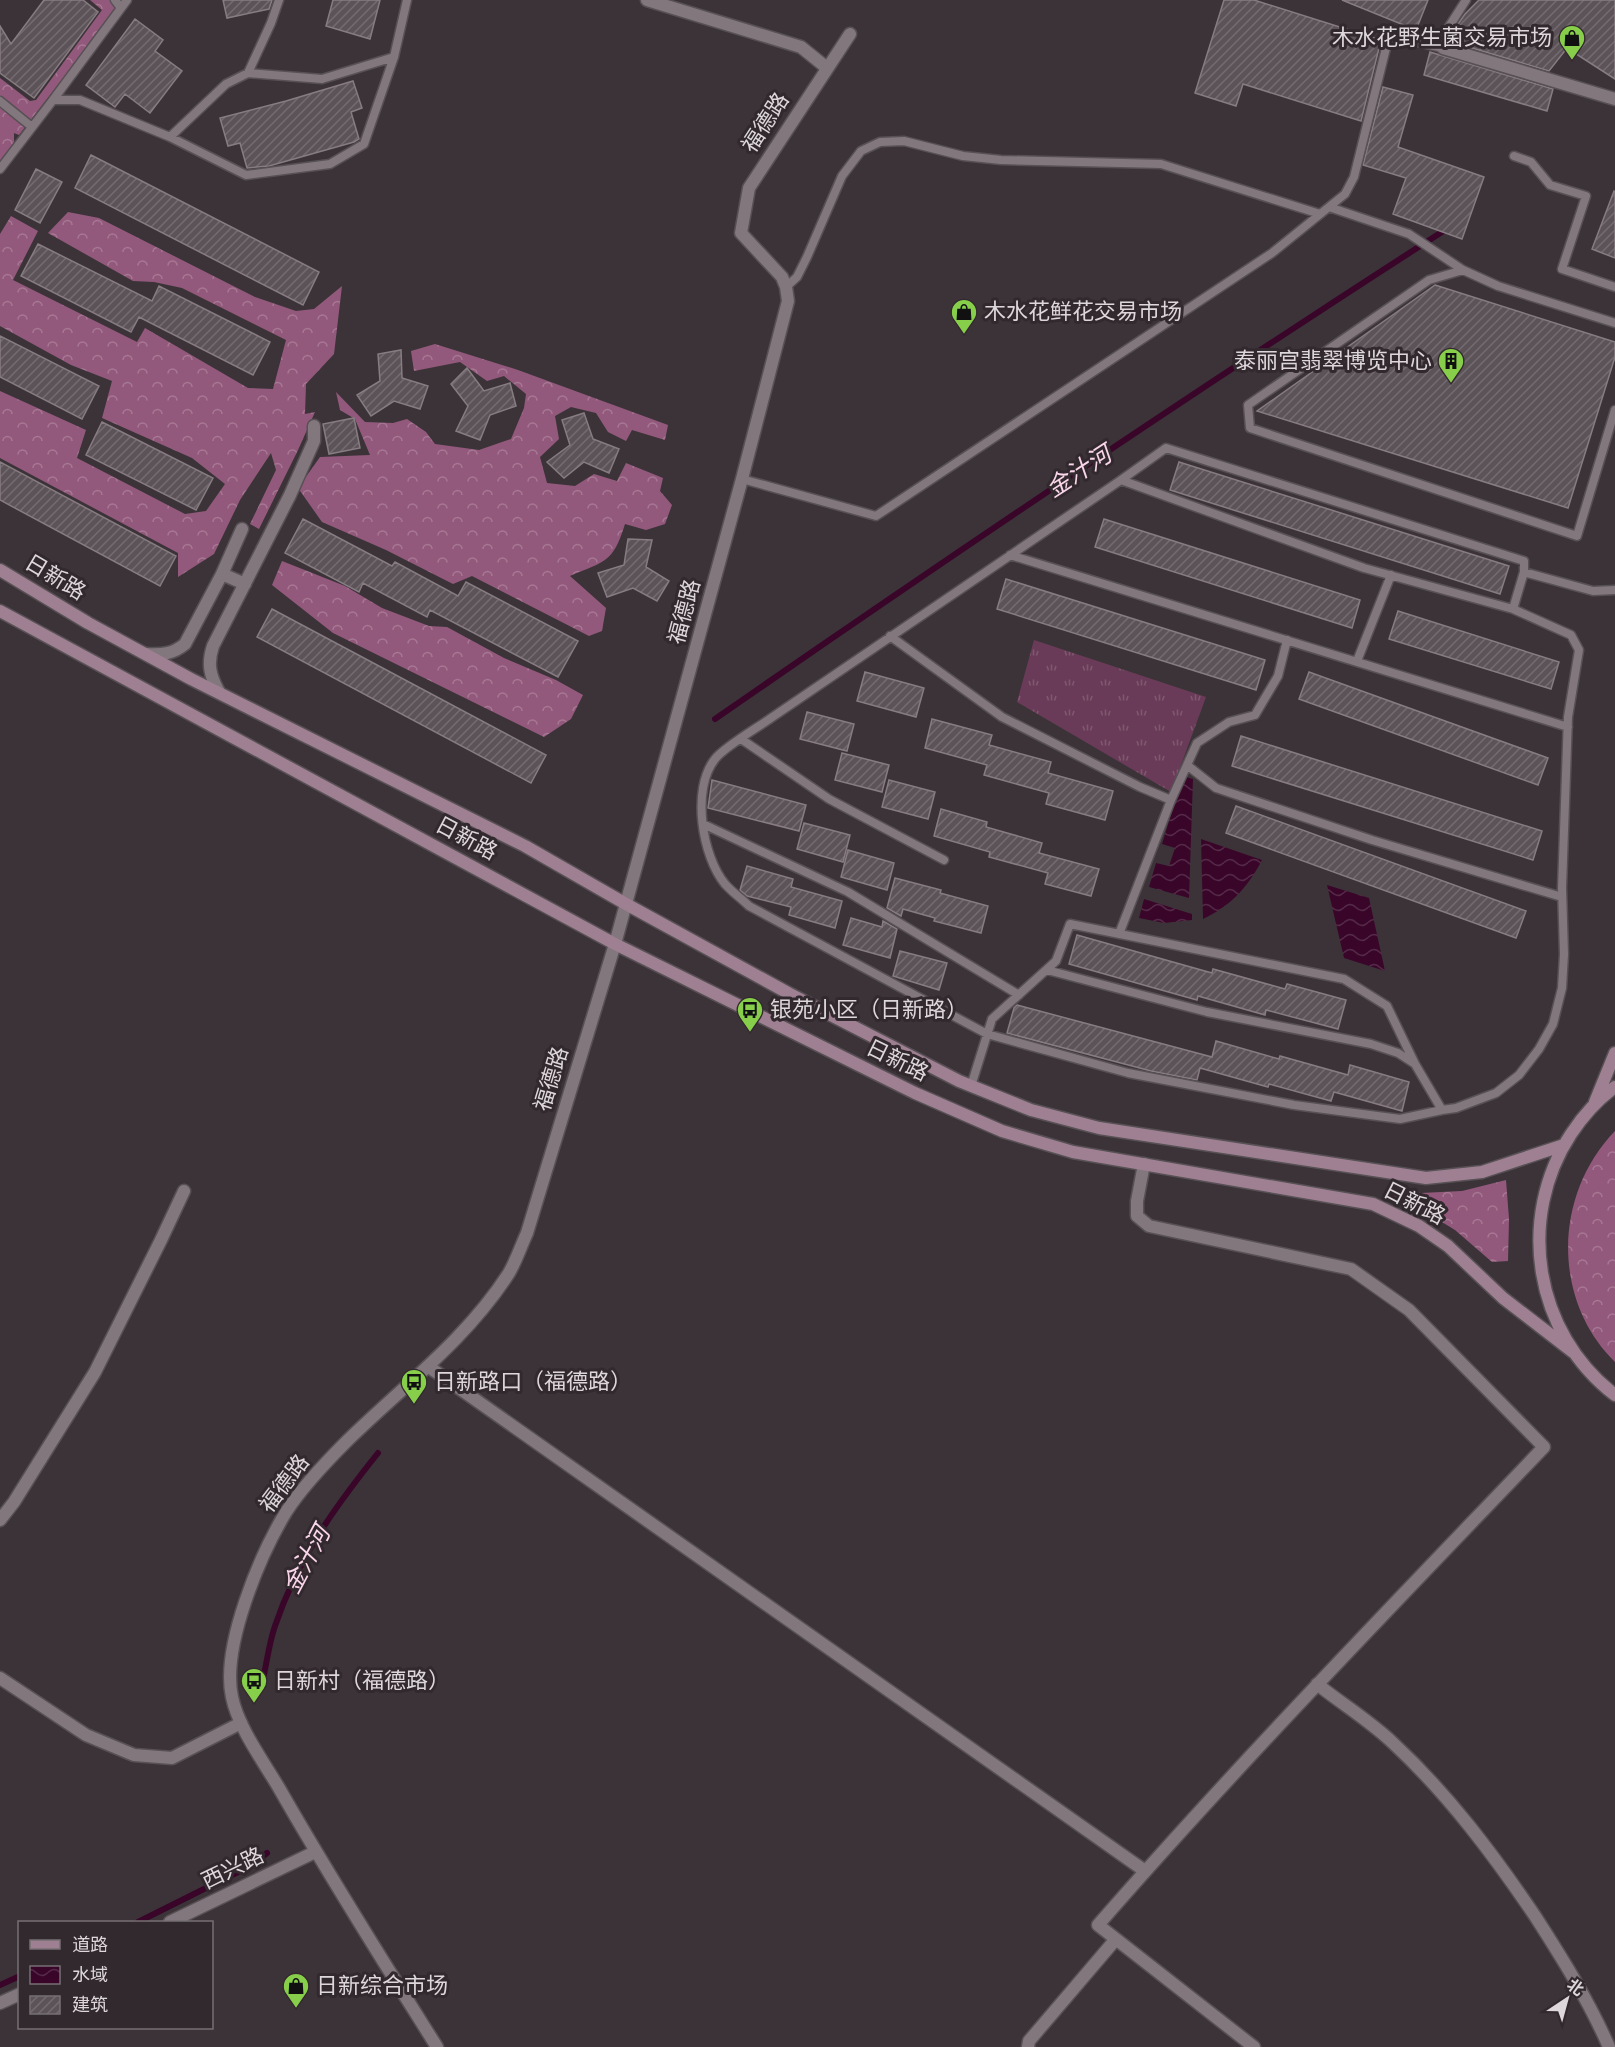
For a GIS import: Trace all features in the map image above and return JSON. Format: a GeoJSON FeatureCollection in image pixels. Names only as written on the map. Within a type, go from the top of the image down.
{"type":"FeatureCollection","features":[{"type":"Feature","properties":{"kind":"main road","name":"日新路"},"geometry":{"type":"LineString","coordinates":[[0,570],[88,623]]}},
{"type":"Feature","properties":{"kind":"main road","name":"日新路"},"geometry":{"type":"LineString","coordinates":[[0,579],[525,846],[790,994],[971,1086],[1032,1110],[1099,1128],[1426,1178],[1482,1172],[1526,1159],[1564,1144]]}},
{"type":"Feature","properties":{"kind":"main road","name":"日新路"},"geometry":{"type":"LineString","coordinates":[[0,612],[615,944],[915,1093],[1002,1131],[1073,1152],[1373,1204],[1419,1226],[1448,1246],[1503,1298],[1574,1352]]}},
{"type":"Feature","properties":{"kind":"main road"},"geometry":{"type":"LineString","coordinates":[[1594,1106],[1615,1053]]}},
{"type":"Feature","properties":{"kind":"main road"},"geometry":{"type":"LineString","coordinates":[[1612,1394],[1589,1371],[1561,1331],[1544,1286],[1539,1254],[1540,1213],[1553,1166],[1564,1144],[1578,1124],[1615,1087]]}},
{"type":"Feature","properties":{"kind":"street"},"geometry":{"type":"LineString","coordinates":[[647,0],[801,46],[827,68]]}},
{"type":"Feature","properties":{"kind":"street","name":"福德路"},"geometry":{"type":"LineString","coordinates":[[437,2047],[315,1852],[241,1723],[231,1689],[230,1670],[235,1636],[245,1601],[270,1542],[287,1511],[316,1474],[346,1442],[429,1367],[481,1311],[510,1271],[527,1233],[615,944],[742,479],[788,301],[782,277],[741,233],[749,188],[850,34]]}},
{"type":"Feature","properties":{"kind":"street"},"geometry":{"type":"LineString","coordinates":[[1443,48],[1615,99]]}},
{"type":"Feature","properties":{"kind":"street"},"geometry":{"type":"LineString","coordinates":[[219,692],[210,677],[209,658],[213,646],[290,495],[314,441],[314,426]]}},
{"type":"Feature","properties":{"kind":"street"},"geometry":{"type":"LineString","coordinates":[[146,654],[160,655],[176,651],[185,644],[222,574],[242,529]]}},
{"type":"Feature","properties":{"kind":"street"},"geometry":{"type":"LineString","coordinates":[[222,574],[245,584]]}},
{"type":"Feature","properties":{"kind":"street"},"geometry":{"type":"LineString","coordinates":[[1144,1164],[1137,1202],[1137,1216],[1149,1226],[1351,1269],[1408,1310],[1544,1447],[1317,1684],[1098,1925],[1254,2047]]}},
{"type":"Feature","properties":{"kind":"street"},"geometry":{"type":"LineString","coordinates":[[0,1520],[14,1502],[95,1372],[184,1191]]}},
{"type":"Feature","properties":{"kind":"street"},"geometry":{"type":"LineString","coordinates":[[429,1367],[1145,1871]]}},
{"type":"Feature","properties":{"kind":"street"},"geometry":{"type":"LineString","coordinates":[[0,1678],[86,1735],[134,1755],[172,1758],[241,1723]]}},
{"type":"Feature","properties":{"kind":"street"},"geometry":{"type":"LineString","coordinates":[[1317,1684],[1392,1742],[1453,1804],[1516,1888],[1559,1953],[1597,2019],[1609,2047]]}},
{"type":"Feature","properties":{"kind":"street","name":"西兴路"},"geometry":{"type":"LineString","coordinates":[[174,1921],[315,1852]]}},
{"type":"Feature","properties":{"kind":"street"},"geometry":{"type":"LineString","coordinates":[[1028,2047],[1029,2041],[1116,1939]]}},
{"type":"Feature","properties":{"kind":"street"},"geometry":{"type":"LineString","coordinates":[[0,2003],[18,1995]]}},
{"type":"Feature","properties":{"kind":"lane"},"geometry":{"type":"LineString","coordinates":[[115,0],[121,8]]}},
{"type":"Feature","properties":{"kind":"lane"},"geometry":{"type":"LineString","coordinates":[[0,169],[127,0]]}},
{"type":"Feature","properties":{"kind":"lane"},"geometry":{"type":"LineString","coordinates":[[248,73],[279,0]]}},
{"type":"Feature","properties":{"kind":"lane"},"geometry":{"type":"LineString","coordinates":[[53,100],[80,100],[170,137],[246,175],[330,164],[364,144],[394,57],[406,0]]}},
{"type":"Feature","properties":{"kind":"lane"},"geometry":{"type":"LineString","coordinates":[[742,479],[876,516],[1272,253],[1345,194],[1354,177],[1389,36],[1443,48],[1443,36],[1466,0]]}},
{"type":"Feature","properties":{"kind":"lane"},"geometry":{"type":"LineString","coordinates":[[170,137],[226,84],[248,73],[322,79],[394,57]]}},
{"type":"Feature","properties":{"kind":"lane"},"geometry":{"type":"LineString","coordinates":[[0,101],[32,127]]}},
{"type":"Feature","properties":{"kind":"lane"},"geometry":{"type":"LineString","coordinates":[[786,287],[796,277],[807,257],[842,176],[861,151],[880,142],[904,141],[963,156],[1001,160],[1161,164],[1320,214]]}},
{"type":"Feature","properties":{"kind":"lane"},"geometry":{"type":"LineString","coordinates":[[1514,156],[1531,162],[1550,185],[1586,196],[1562,269],[1615,287]]}},
{"type":"Feature","properties":{"kind":"lane"},"geometry":{"type":"LineString","coordinates":[[1329,207],[1409,234],[1463,270],[1498,286],[1615,323]]}},
{"type":"Feature","properties":{"kind":"lane"},"geometry":{"type":"LineString","coordinates":[[1463,270],[1429,280],[1248,405],[1250,428],[1577,536],[1615,410]]}},
{"type":"Feature","properties":{"kind":"lane"},"geometry":{"type":"LineString","coordinates":[[1121,480],[1364,568],[1513,609],[1571,635],[1579,650],[1568,727],[1562,897],[1564,954],[1562,988],[1553,1024],[1539,1049],[1519,1075],[1496,1093],[1456,1108],[1400,1119],[1294,1105],[1128,1073],[987,1034],[749,906],[724,884],[707,850],[700,804],[706,772],[716,757],[1166,448],[1524,561],[1524,572],[1513,609]]}},
{"type":"Feature","properties":{"kind":"lane"},"geometry":{"type":"LineString","coordinates":[[1010,555],[1568,727]]}},
{"type":"Feature","properties":{"kind":"lane"},"geometry":{"type":"LineString","coordinates":[[1524,572],[1593,591],[1615,590]]}},
{"type":"Feature","properties":{"kind":"lane"},"geometry":{"type":"LineString","coordinates":[[1357,661],[1392,575]]}},
{"type":"Feature","properties":{"kind":"lane"},"geometry":{"type":"LineString","coordinates":[[890,636],[1002,717],[1140,787],[1171,800]]}},
{"type":"Feature","properties":{"kind":"lane"},"geometry":{"type":"LineString","coordinates":[[1119,934],[1171,800],[1197,743],[1229,722],[1255,716],[1278,676],[1287,640]]}},
{"type":"Feature","properties":{"kind":"lane"},"geometry":{"type":"LineString","coordinates":[[741,739],[829,800],[944,860]]}},
{"type":"Feature","properties":{"kind":"lane"},"geometry":{"type":"LineString","coordinates":[[1187,765],[1216,789],[1372,840],[1562,897]]}},
{"type":"Feature","properties":{"kind":"lane"},"geometry":{"type":"LineString","coordinates":[[703,825],[848,892],[1019,995]]}},
{"type":"Feature","properties":{"kind":"lane"},"geometry":{"type":"LineString","coordinates":[[971,1086],[992,1019],[1056,961],[1070,924],[1344,979],[1387,1006],[1415,1065],[1442,1110]]}},
{"type":"Feature","properties":{"kind":"lane"},"geometry":{"type":"LineString","coordinates":[[1047,970],[1207,1012],[1371,1044],[1398,1053],[1415,1065]]}},
{"type":"Feature","properties":{"kind":"green space"},"geometry":{"type":"Polygon","coordinates":[[[90,0],[122,0],[126,9],[115,11],[110,31],[95,37],[19,135],[14,133],[14,143],[0,162],[0,78],[30,101],[36,100],[102,10],[90,0]]]}},
{"type":"Feature","properties":{"kind":"green space"},"geometry":{"type":"Polygon","coordinates":[[[68,212],[99,218],[255,297],[296,311],[314,309],[342,286],[334,354],[306,384],[305,414],[315,412],[259,529],[250,524],[276,470],[271,453],[240,500],[214,554],[178,577],[178,553],[0,458],[0,391],[86,430],[77,458],[185,514],[206,511],[225,484],[192,458],[102,418],[112,381],[71,365],[0,326],[0,234],[11,216],[38,231],[13,280],[137,342],[145,328],[248,388],[273,389],[286,340],[182,288],[154,282],[133,281],[48,233],[68,212]]]}},
{"type":"Feature","properties":{"kind":"green space"},"geometry":{"type":"Polygon","coordinates":[[[435,344],[518,370],[668,425],[665,440],[632,430],[626,441],[608,432],[596,413],[571,407],[555,416],[559,439],[540,457],[547,483],[575,486],[594,474],[617,481],[626,463],[663,478],[660,491],[672,505],[665,524],[646,530],[625,524],[612,554],[600,563],[570,576],[606,608],[602,631],[589,636],[472,576],[453,584],[386,550],[322,522],[298,488],[320,457],[370,455],[355,419],[340,410],[336,392],[365,422],[393,423],[407,419],[426,432],[435,444],[479,450],[511,439],[524,408],[526,394],[504,376],[487,381],[460,362],[414,371],[411,351],[435,344]]]}},
{"type":"Feature","properties":{"kind":"green space"},"geometry":{"type":"Polygon","coordinates":[[[282,561],[345,586],[382,608],[429,626],[447,627],[504,658],[556,680],[583,695],[571,719],[544,737],[333,633],[272,585],[282,561]]]}},
{"type":"Feature","properties":{"kind":"green space"},"geometry":{"type":"Polygon","coordinates":[[[1034,640],[1206,697],[1171,792],[1017,702],[1034,640]]]}},
{"type":"Feature","properties":{"kind":"green space"},"geometry":{"type":"Polygon","coordinates":[[[1615,1131],[1615,1362],[1594,1337],[1579,1308],[1571,1278],[1568,1246],[1571,1215],[1580,1185],[1595,1156],[1615,1131]]]}},
{"type":"Feature","properties":{"kind":"green space"},"geometry":{"type":"Polygon","coordinates":[[[1506,1180],[1509,1219],[1508,1261],[1492,1262],[1455,1230],[1424,1211],[1394,1197],[1395,1188],[1421,1193],[1462,1191],[1506,1180]]]}},
{"type":"Feature","properties":{"kind":"water"},"geometry":{"type":"Polygon","coordinates":[[[1183,776],[1193,779],[1189,898],[1149,887],[1156,863],[1169,866],[1175,848],[1162,844],[1183,776]]]}},
{"type":"Feature","properties":{"kind":"water"},"geometry":{"type":"Polygon","coordinates":[[[1201,839],[1262,860],[1238,895],[1203,919],[1201,839]]]}},
{"type":"Feature","properties":{"kind":"water"},"geometry":{"type":"Polygon","coordinates":[[[1327,885],[1369,898],[1385,971],[1344,958],[1327,885]]]}},
{"type":"Feature","properties":{"kind":"water"},"geometry":{"type":"Polygon","coordinates":[[[1144,899],[1192,914],[1192,920],[1164,923],[1139,918],[1144,899]]]}},
{"type":"Feature","properties":{"kind":"building"},"geometry":{"type":"Polygon","coordinates":[[[44,0],[83,0],[98,12],[34,98],[0,73],[0,26],[11,44],[44,0]]]}},
{"type":"Feature","properties":{"kind":"building"},"geometry":{"type":"Polygon","coordinates":[[[223,0],[272,0],[269,9],[227,18],[223,0]]]}},
{"type":"Feature","properties":{"kind":"building"},"geometry":{"type":"Polygon","coordinates":[[[333,0],[380,0],[370,39],[326,26],[333,0]]]}},
{"type":"Feature","properties":{"kind":"building"},"geometry":{"type":"Polygon","coordinates":[[[1224,0],[1254,0],[1381,40],[1361,121],[1243,84],[1236,106],[1195,93],[1224,0]]]}},
{"type":"Feature","properties":{"kind":"building"},"geometry":{"type":"Polygon","coordinates":[[[1342,0],[1428,0],[1416,30],[1342,0]]]}},
{"type":"Feature","properties":{"kind":"building","name":"木水花野生菌交易市场"},"geometry":{"type":"Polygon","coordinates":[[[1479,0],[1615,0],[1615,79],[1567,48],[1549,71],[1455,43],[1458,24],[1479,0]]]}},
{"type":"Feature","properties":{"kind":"building"},"geometry":{"type":"Polygon","coordinates":[[[135,19],[163,40],[155,51],[182,71],[150,113],[125,94],[115,107],[86,85],[135,19]]]}},
{"type":"Feature","properties":{"kind":"building"},"geometry":{"type":"Polygon","coordinates":[[[1430,52],[1553,89],[1547,111],[1424,75],[1430,52]]]}},
{"type":"Feature","properties":{"kind":"building"},"geometry":{"type":"Polygon","coordinates":[[[353,81],[362,108],[351,112],[359,139],[354,142],[269,166],[247,168],[240,143],[228,146],[220,118],[353,81]]]}},
{"type":"Feature","properties":{"kind":"building"},"geometry":{"type":"Polygon","coordinates":[[[1383,87],[1413,95],[1398,147],[1484,177],[1462,239],[1393,214],[1406,178],[1363,165],[1383,87]]]}},
{"type":"Feature","properties":{"kind":"building"},"geometry":{"type":"Polygon","coordinates":[[[91,155],[319,272],[303,305],[75,188],[91,155]]]}},
{"type":"Feature","properties":{"kind":"building"},"geometry":{"type":"Polygon","coordinates":[[[36,169],[62,182],[40,223],[15,210],[36,169]]]}},
{"type":"Feature","properties":{"kind":"building"},"geometry":{"type":"Polygon","coordinates":[[[1615,192],[1615,258],[1592,249],[1615,192]]]}},
{"type":"Feature","properties":{"kind":"building"},"geometry":{"type":"Polygon","coordinates":[[[38,244],[152,301],[159,286],[270,342],[253,375],[139,317],[131,332],[21,276],[38,244]]]}},
{"type":"Feature","properties":{"kind":"building","name":"泰丽宫翡翠博览中心"},"geometry":{"type":"Polygon","coordinates":[[[1435,285],[1615,342],[1615,357],[1568,508],[1257,411],[1435,285]]]}},
{"type":"Feature","properties":{"kind":"building"},"geometry":{"type":"Polygon","coordinates":[[[0,336],[99,386],[82,419],[0,377],[0,336]]]}},
{"type":"Feature","properties":{"kind":"building"},"geometry":{"type":"Polygon","coordinates":[[[401,350],[402,378],[428,386],[420,409],[394,401],[371,416],[357,395],[380,381],[378,354],[401,350]]]}},
{"type":"Feature","properties":{"kind":"building"},"geometry":{"type":"Polygon","coordinates":[[[467,368],[484,391],[510,383],[516,406],[490,415],[480,440],[456,431],[468,406],[451,384],[467,368]]]}},
{"type":"Feature","properties":{"kind":"building"},"geometry":{"type":"Polygon","coordinates":[[[584,413],[593,439],[619,449],[609,473],[584,462],[564,478],[547,462],[570,445],[562,420],[584,413]]]}},
{"type":"Feature","properties":{"kind":"building"},"geometry":{"type":"Polygon","coordinates":[[[354,418],[360,448],[329,454],[323,424],[354,418]]]}},
{"type":"Feature","properties":{"kind":"building"},"geometry":{"type":"Polygon","coordinates":[[[102,422],[213,478],[196,510],[86,455],[102,422]]]}},
{"type":"Feature","properties":{"kind":"building"},"geometry":{"type":"Polygon","coordinates":[[[0,462],[176,556],[160,586],[0,500],[0,462]]]}},
{"type":"Feature","properties":{"kind":"building"},"geometry":{"type":"Polygon","coordinates":[[[1179,462],[1509,566],[1500,594],[1170,490],[1179,462]]]}},
{"type":"Feature","properties":{"kind":"building"},"geometry":{"type":"Polygon","coordinates":[[[303,519],[392,566],[395,562],[458,596],[466,582],[578,641],[558,677],[430,610],[427,617],[363,583],[359,592],[285,553],[303,519]]]}},
{"type":"Feature","properties":{"kind":"building"},"geometry":{"type":"Polygon","coordinates":[[[1104,519],[1360,600],[1352,628],[1095,547],[1104,519]]]}},
{"type":"Feature","properties":{"kind":"building"},"geometry":{"type":"Polygon","coordinates":[[[628,539],[652,540],[646,567],[669,581],[657,601],[633,588],[607,597],[598,573],[624,565],[628,539]]]}},
{"type":"Feature","properties":{"kind":"building"},"geometry":{"type":"Polygon","coordinates":[[[1006,579],[1265,660],[1256,690],[997,609],[1006,579]]]}},
{"type":"Feature","properties":{"kind":"building"},"geometry":{"type":"Polygon","coordinates":[[[272,609],[546,755],[531,783],[257,637],[272,609]]]}},
{"type":"Feature","properties":{"kind":"building"},"geometry":{"type":"Polygon","coordinates":[[[1398,611],[1559,662],[1551,689],[1389,639],[1398,611]]]}},
{"type":"Feature","properties":{"kind":"building"},"geometry":{"type":"Polygon","coordinates":[[[865,672],[924,688],[916,717],[857,701],[865,672]]]}},
{"type":"Feature","properties":{"kind":"building"},"geometry":{"type":"Polygon","coordinates":[[[1309,672],[1548,758],[1538,785],[1299,699],[1309,672]]]}},
{"type":"Feature","properties":{"kind":"building"},"geometry":{"type":"Polygon","coordinates":[[[807,712],[854,724],[847,751],[800,739],[807,712]]]}},
{"type":"Feature","properties":{"kind":"building"},"geometry":{"type":"Polygon","coordinates":[[[932,719],[992,735],[989,745],[1051,762],[1048,773],[1113,791],[1105,820],[1046,804],[1049,793],[984,775],[987,765],[925,748],[932,719]]]}},
{"type":"Feature","properties":{"kind":"building"},"geometry":{"type":"Polygon","coordinates":[[[1241,736],[1542,831],[1533,860],[1232,766],[1241,736]]]}},
{"type":"Feature","properties":{"kind":"building"},"geometry":{"type":"Polygon","coordinates":[[[842,753],[889,765],[882,792],[835,780],[842,753]]]}},
{"type":"Feature","properties":{"kind":"building"},"geometry":{"type":"Polygon","coordinates":[[[712,780],[806,805],[799,831],[708,808],[712,780]]]}},
{"type":"Feature","properties":{"kind":"building"},"geometry":{"type":"Polygon","coordinates":[[[889,780],[935,792],[928,819],[882,807],[889,780]]]}},
{"type":"Feature","properties":{"kind":"building"},"geometry":{"type":"Polygon","coordinates":[[[1236,806],[1526,911],[1516,938],[1226,833],[1236,806]]]}},
{"type":"Feature","properties":{"kind":"building"},"geometry":{"type":"Polygon","coordinates":[[[941,809],[987,822],[986,827],[1042,843],[1039,853],[1099,869],[1091,896],[1045,884],[1048,873],[989,857],[990,852],[934,836],[941,809]]]}},
{"type":"Feature","properties":{"kind":"building"},"geometry":{"type":"Polygon","coordinates":[[[804,823],[850,835],[843,862],[797,849],[804,823]]]}},
{"type":"Feature","properties":{"kind":"building"},"geometry":{"type":"Polygon","coordinates":[[[848,850],[894,863],[887,890],[841,877],[848,850]]]}},
{"type":"Feature","properties":{"kind":"building"},"geometry":{"type":"Polygon","coordinates":[[[747,866],[793,879],[791,887],[842,901],[835,928],[789,915],[791,907],[747,896],[740,890],[747,866]]]}},
{"type":"Feature","properties":{"kind":"building"},"geometry":{"type":"Polygon","coordinates":[[[895,878],[988,906],[981,933],[934,921],[935,918],[903,909],[901,916],[887,908],[895,878]]]}},
{"type":"Feature","properties":{"kind":"building"},"geometry":{"type":"Polygon","coordinates":[[[851,918],[882,927],[883,921],[897,929],[890,958],[843,945],[851,918]]]}},
{"type":"Feature","properties":{"kind":"building"},"geometry":{"type":"Polygon","coordinates":[[[1077,935],[1212,973],[1213,969],[1285,989],[1287,984],[1346,1000],[1338,1029],[1266,1010],[1265,1015],[1198,996],[1197,1000],[1069,964],[1077,935]]]}},
{"type":"Feature","properties":{"kind":"building"},"geometry":{"type":"Polygon","coordinates":[[[900,951],[947,963],[939,990],[893,976],[900,951]]]}},
{"type":"Feature","properties":{"kind":"building"},"geometry":{"type":"Polygon","coordinates":[[[1017,1005],[1212,1057],[1216,1041],[1348,1075],[1350,1065],[1409,1082],[1402,1111],[1334,1092],[1331,1101],[1269,1084],[1268,1087],[1200,1068],[1197,1080],[1151,1071],[1007,1033],[1014,1008],[1017,1005]]]}},
{"type":"Feature","properties":{"kind":"waterway","name":"金汁河"},"geometry":{"type":"LineString","coordinates":[[715,719],[1078,471],[1445,230]]}},
{"type":"Feature","properties":{"kind":"waterway","name":"金汁河"},"geometry":{"type":"LineString","coordinates":[[263,1679],[273,1632],[284,1601],[306,1556],[332,1514],[378,1453]]}},
{"type":"Feature","properties":{"kind":"waterway","name":"金汁河"},"geometry":{"type":"LineString","coordinates":[[140,1921],[250,1866],[267,1853]]}},
{"type":"Feature","properties":{"kind":"waterway","name":"金汁河"},"geometry":{"type":"LineString","coordinates":[[0,1985],[18,1977]]}},
{"type":"Feature","properties":{"kind":"place","name":"木水花野生菌交易市场"},"geometry":{"type":"Point","coordinates":[1572,61]}},
{"type":"Feature","properties":{"kind":"place","name":"木水花鲜花交易市场"},"geometry":{"type":"Point","coordinates":[964,335]}},
{"type":"Feature","properties":{"kind":"place","name":"泰丽宫翡翠博览中心"},"geometry":{"type":"Point","coordinates":[1451,384]}},
{"type":"Feature","properties":{"kind":"place","name":"银苑小区（日新路）"},"geometry":{"type":"Point","coordinates":[750,1033]}},
{"type":"Feature","properties":{"kind":"place","name":"日新路口（福德路）"},"geometry":{"type":"Point","coordinates":[414,1405]}},
{"type":"Feature","properties":{"kind":"place","name":"日新村（福德路）"},"geometry":{"type":"Point","coordinates":[254,1704]}},
{"type":"Feature","properties":{"kind":"place","name":"日新综合市场"},"geometry":{"type":"Point","coordinates":[296,2009]}}]}
